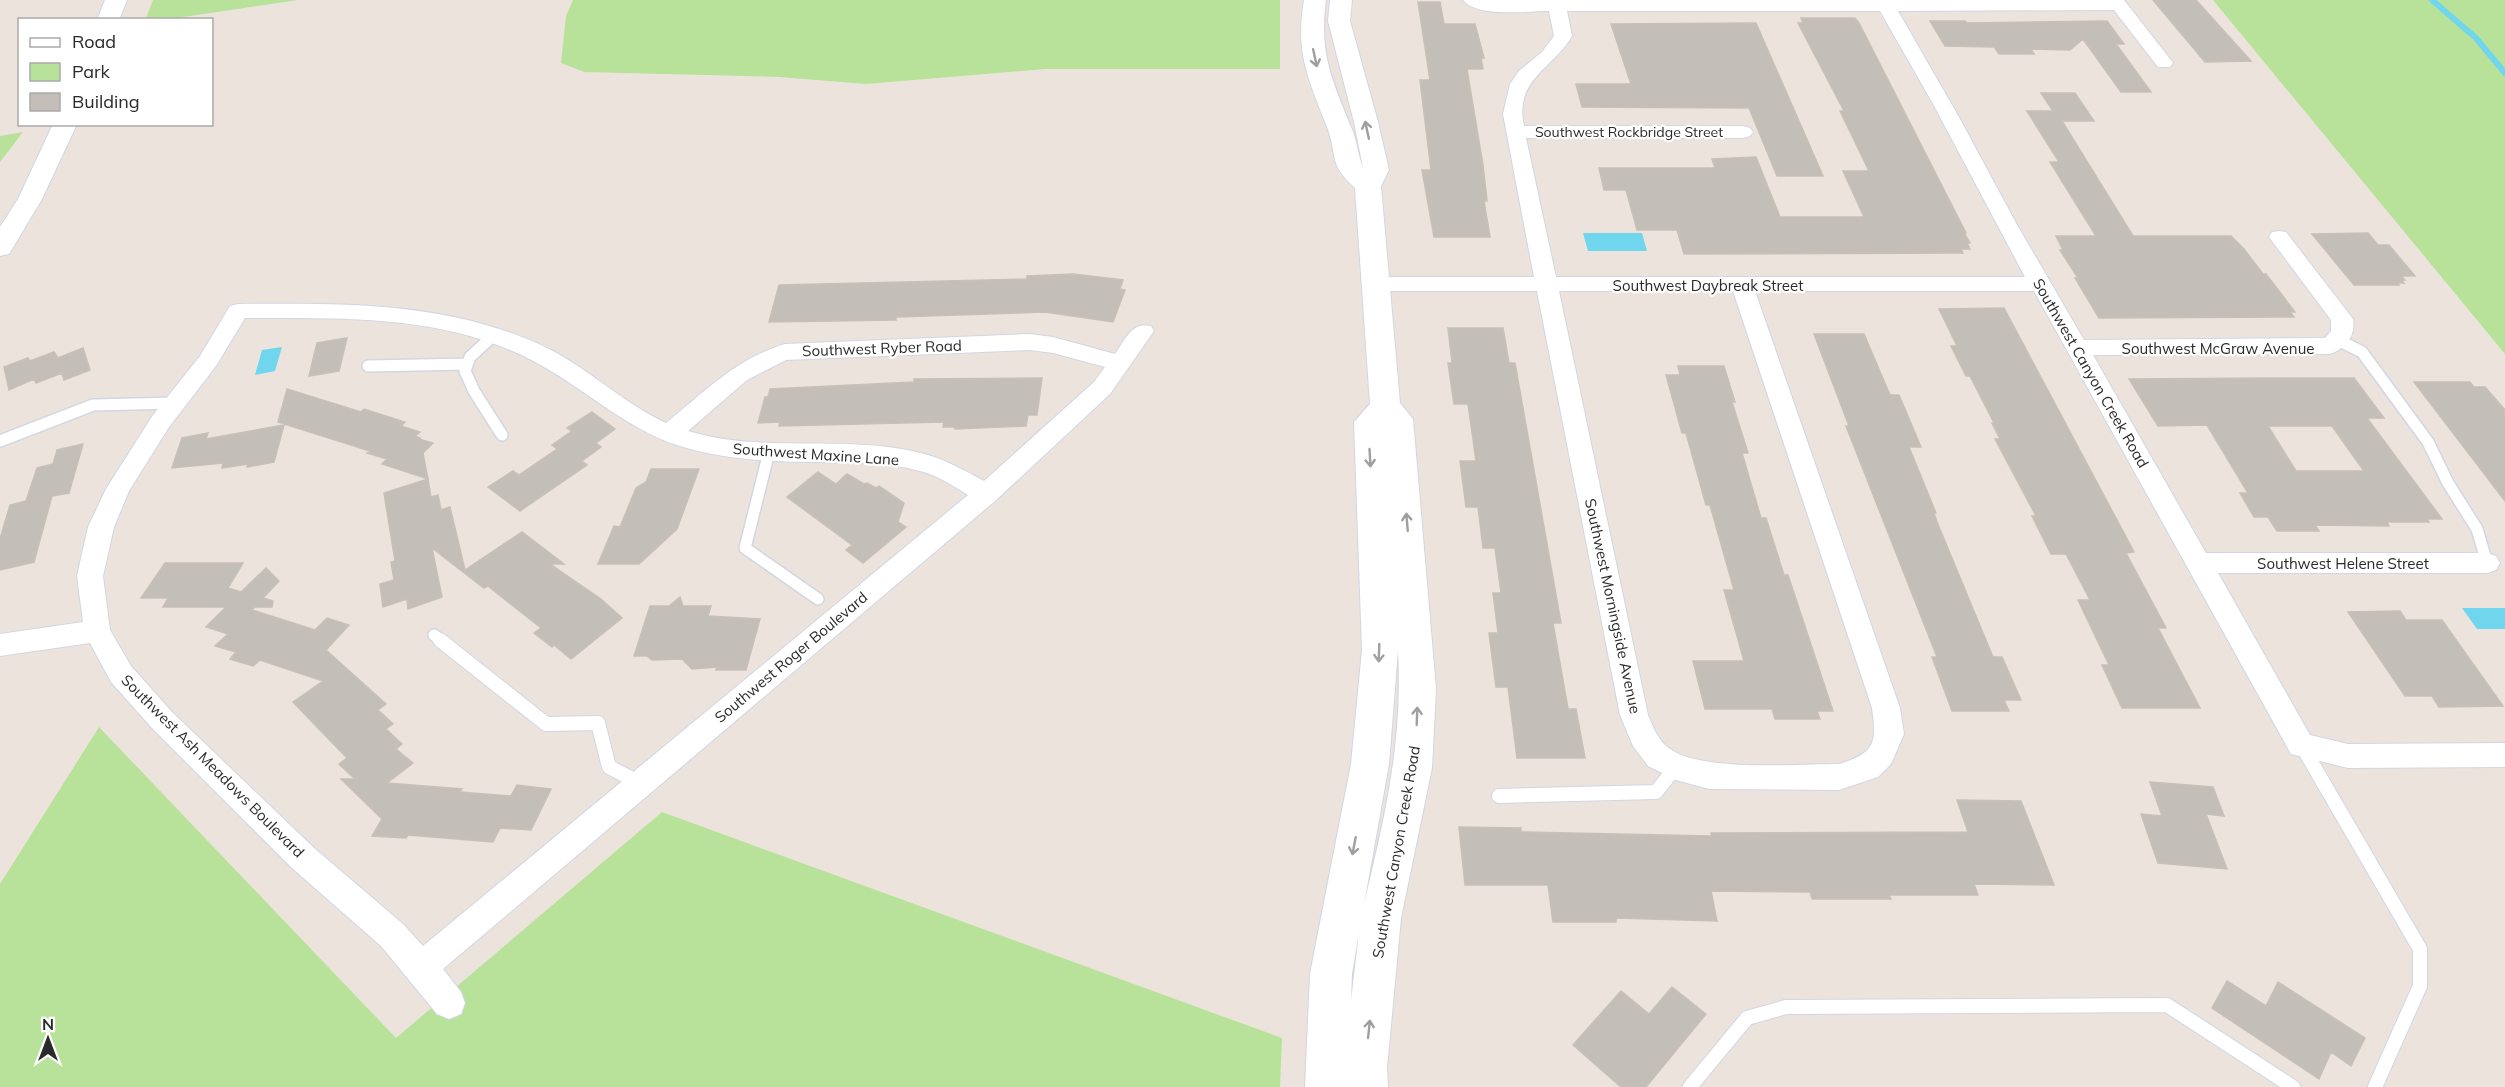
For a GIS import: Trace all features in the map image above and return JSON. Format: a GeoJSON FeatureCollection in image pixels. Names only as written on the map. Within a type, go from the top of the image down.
{"type":"FeatureCollection","features":[{"type":"Feature","properties":{"kind":"main road"},"geometry":{"type":"LineString","coordinates":[[1315,0],[1311,27],[1312,44],[1323,91],[1340,129],[1350,170],[1368,186]]}},
{"type":"Feature","properties":{"kind":"main road","name":"Southwest Canyon Creek Road"},"geometry":{"type":"LineString","coordinates":[[1341,0],[1339,21],[1366,122],[1376,170],[1368,186],[1384,407],[1398,419],[1418,689],[1417,728],[1408,799],[1381,918],[1365,1068],[1366,1087]]}},
{"type":"Feature","properties":{"kind":"main road"},"geometry":{"type":"LineString","coordinates":[[1327,1087],[1330,974],[1370,764],[1375,725],[1380,650],[1369,422],[1384,407]]}},
{"type":"Feature","properties":{"kind":"street"},"geometry":{"type":"LineString","coordinates":[[109,18],[116,0]]}},
{"type":"Feature","properties":{"kind":"street"},"geometry":{"type":"LineString","coordinates":[[1473,0],[1485,6],[1556,3],[2117,2],[2164,63]]}},
{"type":"Feature","properties":{"kind":"street","name":"Southwest Canyon Creek Road"},"geometry":{"type":"LineString","coordinates":[[1885,2],[1959,135],[1974,168],[2014,241],[2078,348],[2301,745]]}},
{"type":"Feature","properties":{"kind":"street","name":"Southwest Morningside Avenue"},"geometry":{"type":"LineString","coordinates":[[1556,3],[1563,36],[1555,50],[1525,74],[1517,87],[1512,114],[1634,715],[1643,737],[1653,750],[1658,756],[1676,767],[1709,776],[1839,777],[1868,768],[1881,755],[1890,734],[1886,708],[1742,285]]}},
{"type":"Feature","properties":{"kind":"street"},"geometry":{"type":"LineString","coordinates":[[0,248],[30,199],[64,126]]}},
{"type":"Feature","properties":{"kind":"street","name":"Southwest Rockbridge Street"},"geometry":{"type":"LineString","coordinates":[[1514,132],[1743,132]]}},
{"type":"Feature","properties":{"kind":"street"},"geometry":{"type":"LineString","coordinates":[[2279,237],[2342,319],[2343,331],[2338,340]]}},
{"type":"Feature","properties":{"kind":"street","name":"Southwest Daybreak Street"},"geometry":{"type":"LineString","coordinates":[[1376,284],[1547,286],[2040,284]]}},
{"type":"Feature","properties":{"kind":"street","name":"Southwest Maxine Lane"},"geometry":{"type":"LineString","coordinates":[[237,311],[376,312],[448,321],[495,334],[545,357],[631,416],[669,434],[707,445],[769,452],[878,456],[921,462],[941,469],[986,494]]}},
{"type":"Feature","properties":{"kind":"street","name":"Southwest Ash Meadows Boulevard"},"geometry":{"type":"LineString","coordinates":[[237,311],[208,361],[130,466],[117,489],[101,527],[90,576],[97,631],[121,674],[162,720],[303,858],[392,935],[449,1003]]}},
{"type":"Feature","properties":{"kind":"street","name":"Southwest Roger Boulevard"},"geometry":{"type":"LineString","coordinates":[[421,967],[986,494],[1102,388],[1143,331]]}},
{"type":"Feature","properties":{"kind":"street","name":"Southwest McGraw Avenue"},"geometry":{"type":"LineString","coordinates":[[2078,348],[2318,348],[2330,346],[2338,340]]}},
{"type":"Feature","properties":{"kind":"street","name":"Southwest Ryber Road"},"geometry":{"type":"LineString","coordinates":[[669,434],[750,366],[767,357],[785,352],[1030,342],[1053,345],[1120,363]]}},
{"type":"Feature","properties":{"kind":"street","name":"Southwest Helene Street"},"geometry":{"type":"LineString","coordinates":[[2200,563],[2487,563]]}},
{"type":"Feature","properties":{"kind":"street"},"geometry":{"type":"LineString","coordinates":[[0,645],[97,631]]}},
{"type":"Feature","properties":{"kind":"street"},"geometry":{"type":"LineString","coordinates":[[2301,745],[2348,756],[2505,755]]}},
{"type":"Feature","properties":{"kind":"lane"},"geometry":{"type":"LineString","coordinates":[[495,334],[476,350],[465,371],[468,381],[502,435]]}},
{"type":"Feature","properties":{"kind":"lane"},"geometry":{"type":"LineString","coordinates":[[2338,340],[2362,352],[2428,442],[2448,483],[2477,529],[2487,563]]}},
{"type":"Feature","properties":{"kind":"lane"},"geometry":{"type":"LineString","coordinates":[[368,366],[467,364]]}},
{"type":"Feature","properties":{"kind":"lane"},"geometry":{"type":"LineString","coordinates":[[0,441],[93,405],[175,403]]}},
{"type":"Feature","properties":{"kind":"lane"},"geometry":{"type":"LineString","coordinates":[[769,452],[745,548],[818,599]]}},
{"type":"Feature","properties":{"kind":"lane"},"geometry":{"type":"LineString","coordinates":[[434,635],[546,724],[598,723],[609,767],[640,783]]}},
{"type":"Feature","properties":{"kind":"lane"},"geometry":{"type":"LineString","coordinates":[[2301,745],[2420,949],[2420,986],[2375,1087]]}},
{"type":"Feature","properties":{"kind":"lane"},"geometry":{"type":"LineString","coordinates":[[1499,796],[1656,792],[1676,767]]}},
{"type":"Feature","properties":{"kind":"lane"},"geometry":{"type":"LineString","coordinates":[[1690,1087],[1747,1018],[1786,1007],[2166,1005],[2293,1087]]}},
{"type":"Feature","properties":{"kind":"green space"},"geometry":{"type":"Polygon","coordinates":[[[153,0],[298,0],[177,18],[146,18],[153,0]]]}},
{"type":"Feature","properties":{"kind":"green space"},"geometry":{"type":"Polygon","coordinates":[[[573,0],[1280,0],[1280,69],[1045,69],[866,84],[779,77],[584,72],[561,63],[566,16],[573,0]]]}},
{"type":"Feature","properties":{"kind":"green space"},"geometry":{"type":"Polygon","coordinates":[[[2213,0],[2505,0],[2505,354],[2213,0]]]}},
{"type":"Feature","properties":{"kind":"green space"},"geometry":{"type":"Polygon","coordinates":[[[23,132],[0,162],[0,136],[23,132]]]}},
{"type":"Feature","properties":{"kind":"green space"},"geometry":{"type":"Polygon","coordinates":[[[99,727],[396,1038],[662,812],[1282,1038],[1280,1087],[0,1087],[0,884],[99,727]]]}},
{"type":"Feature","properties":{"kind":"water"},"geometry":{"type":"Polygon","coordinates":[[[1583,233],[1642,233],[1647,251],[1588,251],[1583,233]]]}},
{"type":"Feature","properties":{"kind":"water"},"geometry":{"type":"Polygon","coordinates":[[[282,347],[275,371],[255,375],[262,350],[282,347]]]}},
{"type":"Feature","properties":{"kind":"water"},"geometry":{"type":"Polygon","coordinates":[[[2462,608],[2505,608],[2505,629],[2477,629],[2462,608]]]}},
{"type":"Feature","properties":{"kind":"building"},"geometry":{"type":"Polygon","coordinates":[[[2153,0],[2196,0],[2251,61],[2205,62],[2153,0]]]}},
{"type":"Feature","properties":{"kind":"building"},"geometry":{"type":"Polygon","coordinates":[[[1418,2],[1440,2],[1444,24],[1475,24],[1484,58],[1481,58],[1483,69],[1467,69],[1483,165],[1487,201],[1484,201],[1490,237],[1434,237],[1422,170],[1431,170],[1420,80],[1430,80],[1418,2]]]}},
{"type":"Feature","properties":{"kind":"building"},"geometry":{"type":"Polygon","coordinates":[[[1801,18],[1855,18],[1859,23],[1966,233],[1964,233],[1970,243],[1967,243],[1970,249],[1961,249],[1963,253],[1684,254],[1677,230],[1637,230],[1626,190],[1604,190],[1599,168],[1715,168],[1712,159],[1756,157],[1780,217],[1864,217],[1843,171],[1869,171],[1840,111],[1844,111],[1798,23],[1803,23],[1801,18]]]}},
{"type":"Feature","properties":{"kind":"building"},"geometry":{"type":"Polygon","coordinates":[[[1930,21],[1965,21],[1967,23],[2107,21],[2124,44],[2116,44],[2151,92],[2121,92],[2083,39],[2070,50],[2031,49],[2034,54],[1999,54],[1994,47],[1945,46],[1930,21]]]}},
{"type":"Feature","properties":{"kind":"building"},"geometry":{"type":"Polygon","coordinates":[[[1756,23],[1823,176],[1777,176],[1749,108],[1582,107],[1576,84],[1631,84],[1611,24],[1756,23]]]}},
{"type":"Feature","properties":{"kind":"building"},"geometry":{"type":"Polygon","coordinates":[[[2041,93],[2075,93],[2094,121],[2062,121],[2133,236],[2231,236],[2263,274],[2266,274],[2295,312],[2290,312],[2294,317],[2099,318],[2060,250],[2063,250],[2056,236],[2096,236],[2050,162],[2059,162],[2027,111],[2053,111],[2041,93]]]}},
{"type":"Feature","properties":{"kind":"building"},"geometry":{"type":"Polygon","coordinates":[[[2368,233],[2378,245],[2389,245],[2415,276],[2401,276],[2405,280],[2402,280],[2404,283],[2398,283],[2399,285],[2354,285],[2312,234],[2368,233]]]}},
{"type":"Feature","properties":{"kind":"building"},"geometry":{"type":"Polygon","coordinates":[[[1073,274],[1123,280],[1120,289],[1125,290],[1113,322],[1045,312],[896,317],[896,320],[769,322],[779,285],[1027,279],[1027,276],[1073,274]]]}},
{"type":"Feature","properties":{"kind":"building"},"geometry":{"type":"Polygon","coordinates":[[[2004,308],[2134,552],[2126,553],[2166,628],[2158,628],[2200,708],[2122,708],[2102,665],[2109,665],[2078,600],[2090,600],[2066,554],[2051,554],[2032,516],[2036,516],[1995,439],[2000,439],[1992,423],[1994,423],[1970,376],[1966,376],[1951,346],[1957,346],[1939,309],[2004,308]]]}},
{"type":"Feature","properties":{"kind":"building"},"geometry":{"type":"Polygon","coordinates":[[[1448,328],[1503,328],[1509,363],[1515,363],[1561,623],[1553,623],[1568,709],[1576,709],[1585,758],[1517,758],[1508,687],[1496,687],[1489,633],[1498,633],[1493,593],[1501,593],[1495,548],[1483,548],[1478,507],[1466,507],[1460,461],[1476,461],[1468,404],[1454,404],[1448,363],[1452,363],[1448,328]]]}},
{"type":"Feature","properties":{"kind":"building"},"geometry":{"type":"Polygon","coordinates":[[[1814,334],[1864,334],[1890,395],[1899,395],[1921,447],[1909,447],[1936,513],[1934,513],[1937,522],[1993,657],[2002,657],[2021,700],[2004,700],[2009,711],[1952,711],[1932,657],[1937,657],[1846,426],[1849,426],[1814,334]]]}},
{"type":"Feature","properties":{"kind":"building"},"geometry":{"type":"Polygon","coordinates":[[[347,338],[339,371],[309,376],[317,343],[347,338]]]}},
{"type":"Feature","properties":{"kind":"building"},"geometry":{"type":"Polygon","coordinates":[[[83,348],[90,370],[64,380],[62,373],[36,383],[34,379],[9,390],[4,367],[54,352],[58,358],[83,348]]]}},
{"type":"Feature","properties":{"kind":"building"},"geometry":{"type":"Polygon","coordinates":[[[1678,366],[1724,366],[1735,402],[1732,402],[1748,453],[1742,453],[1761,518],[1766,518],[1784,575],[1788,575],[1833,711],[1817,711],[1820,719],[1775,719],[1772,709],[1705,709],[1693,661],[1744,661],[1724,590],[1734,590],[1710,505],[1706,505],[1686,433],[1682,433],[1666,375],[1680,375],[1678,366]]]}},
{"type":"Feature","properties":{"kind":"building"},"geometry":{"type":"Polygon","coordinates":[[[1042,378],[1037,415],[1028,415],[1026,426],[955,429],[955,427],[943,427],[944,422],[779,426],[780,422],[758,423],[765,397],[768,397],[770,389],[914,382],[914,379],[1042,378]]]}},
{"type":"Feature","properties":{"kind":"building"},"geometry":{"type":"Polygon","coordinates":[[[2354,378],[2384,418],[2367,418],[2442,519],[2427,519],[2429,522],[2387,522],[2389,526],[2315,525],[2319,531],[2277,531],[2268,517],[2254,517],[2240,493],[2248,493],[2207,425],[2158,426],[2129,379],[2354,378]],[[2268,426],[2296,471],[2364,471],[2332,426],[2268,426]]]}},
{"type":"Feature","properties":{"kind":"building"},"geometry":{"type":"Polygon","coordinates":[[[2414,382],[2470,382],[2474,387],[2485,387],[2505,410],[2505,501],[2414,382]]]}},
{"type":"Feature","properties":{"kind":"building"},"geometry":{"type":"Polygon","coordinates":[[[287,389],[361,412],[364,409],[405,422],[401,426],[420,432],[415,436],[433,443],[423,453],[428,479],[382,464],[387,459],[367,453],[370,451],[278,422],[287,389]]]}},
{"type":"Feature","properties":{"kind":"building"},"geometry":{"type":"Polygon","coordinates":[[[592,412],[615,429],[596,443],[601,447],[582,461],[587,465],[520,511],[488,487],[513,471],[519,475],[557,449],[552,445],[572,431],[567,428],[592,412]]]}},
{"type":"Feature","properties":{"kind":"building"},"geometry":{"type":"Polygon","coordinates":[[[284,425],[274,462],[247,467],[248,464],[222,468],[223,463],[172,468],[182,438],[208,433],[206,439],[284,425]]]}},
{"type":"Feature","properties":{"kind":"building"},"geometry":{"type":"Polygon","coordinates":[[[83,444],[69,493],[52,496],[34,562],[0,570],[0,539],[10,505],[26,501],[37,468],[53,464],[57,450],[83,444]]]}},
{"type":"Feature","properties":{"kind":"building"},"geometry":{"type":"Polygon","coordinates":[[[651,469],[699,469],[677,529],[639,564],[598,564],[614,526],[620,527],[636,488],[646,482],[651,469]]]}},
{"type":"Feature","properties":{"kind":"building"},"geometry":{"type":"Polygon","coordinates":[[[818,472],[836,484],[847,474],[864,484],[867,483],[876,488],[879,486],[904,503],[898,522],[906,527],[863,563],[846,550],[852,545],[787,497],[818,472]]]}},
{"type":"Feature","properties":{"kind":"building"},"geometry":{"type":"Polygon","coordinates":[[[428,479],[431,497],[438,495],[441,510],[450,507],[465,570],[522,532],[564,564],[550,564],[601,599],[622,618],[571,659],[534,633],[541,628],[488,586],[484,588],[432,548],[442,597],[408,609],[407,599],[383,607],[380,584],[394,580],[391,562],[395,561],[384,493],[428,479]]]}},
{"type":"Feature","properties":{"kind":"building"},"geometry":{"type":"Polygon","coordinates":[[[165,563],[243,563],[228,588],[241,592],[266,568],[279,581],[263,598],[273,601],[272,607],[255,607],[252,610],[315,630],[327,618],[349,625],[326,650],[386,704],[378,710],[393,724],[386,729],[402,744],[396,749],[413,763],[387,783],[462,789],[460,792],[511,796],[517,785],[551,789],[531,830],[500,828],[493,842],[408,835],[406,838],[372,836],[382,819],[341,779],[355,779],[339,764],[347,758],[293,702],[323,681],[260,660],[253,666],[230,659],[236,652],[215,646],[228,634],[206,627],[226,607],[163,607],[168,598],[141,598],[165,563]]]}},
{"type":"Feature","properties":{"kind":"building"},"geometry":{"type":"Polygon","coordinates":[[[680,597],[683,606],[711,606],[708,616],[760,619],[746,670],[716,670],[717,667],[692,669],[682,659],[652,660],[647,656],[634,656],[650,606],[669,606],[680,597]]]}},
{"type":"Feature","properties":{"kind":"building"},"geometry":{"type":"Polygon","coordinates":[[[2400,611],[2406,620],[2442,620],[2503,706],[2439,707],[2432,696],[2405,696],[2348,612],[2400,611]]]}},
{"type":"Feature","properties":{"kind":"building"},"geometry":{"type":"Polygon","coordinates":[[[2150,782],[2213,787],[2224,816],[2206,814],[2227,869],[2158,863],[2141,814],[2162,816],[2150,782]]]}},
{"type":"Feature","properties":{"kind":"building"},"geometry":{"type":"Polygon","coordinates":[[[1957,800],[2021,801],[2054,885],[1974,884],[1978,895],[1889,895],[1891,899],[1812,899],[1810,892],[1711,891],[1717,921],[1616,918],[1616,922],[1553,922],[1548,885],[1465,885],[1459,827],[1521,828],[1521,832],[1712,836],[1711,833],[1968,832],[1957,800]]]}},
{"type":"Feature","properties":{"kind":"building"},"geometry":{"type":"Polygon","coordinates":[[[2227,981],[2266,1006],[2278,982],[2365,1038],[2351,1066],[2331,1052],[2319,1079],[2212,1008],[2227,981]]]}},
{"type":"Feature","properties":{"kind":"building"},"geometry":{"type":"Polygon","coordinates":[[[1672,987],[1706,1014],[1646,1087],[1621,1087],[1573,1045],[1621,991],[1649,1014],[1672,987]]]}},
{"type":"Feature","properties":{"kind":"waterway"},"geometry":{"type":"LineString","coordinates":[[2432,0],[2476,38],[2505,73]]}}]}
